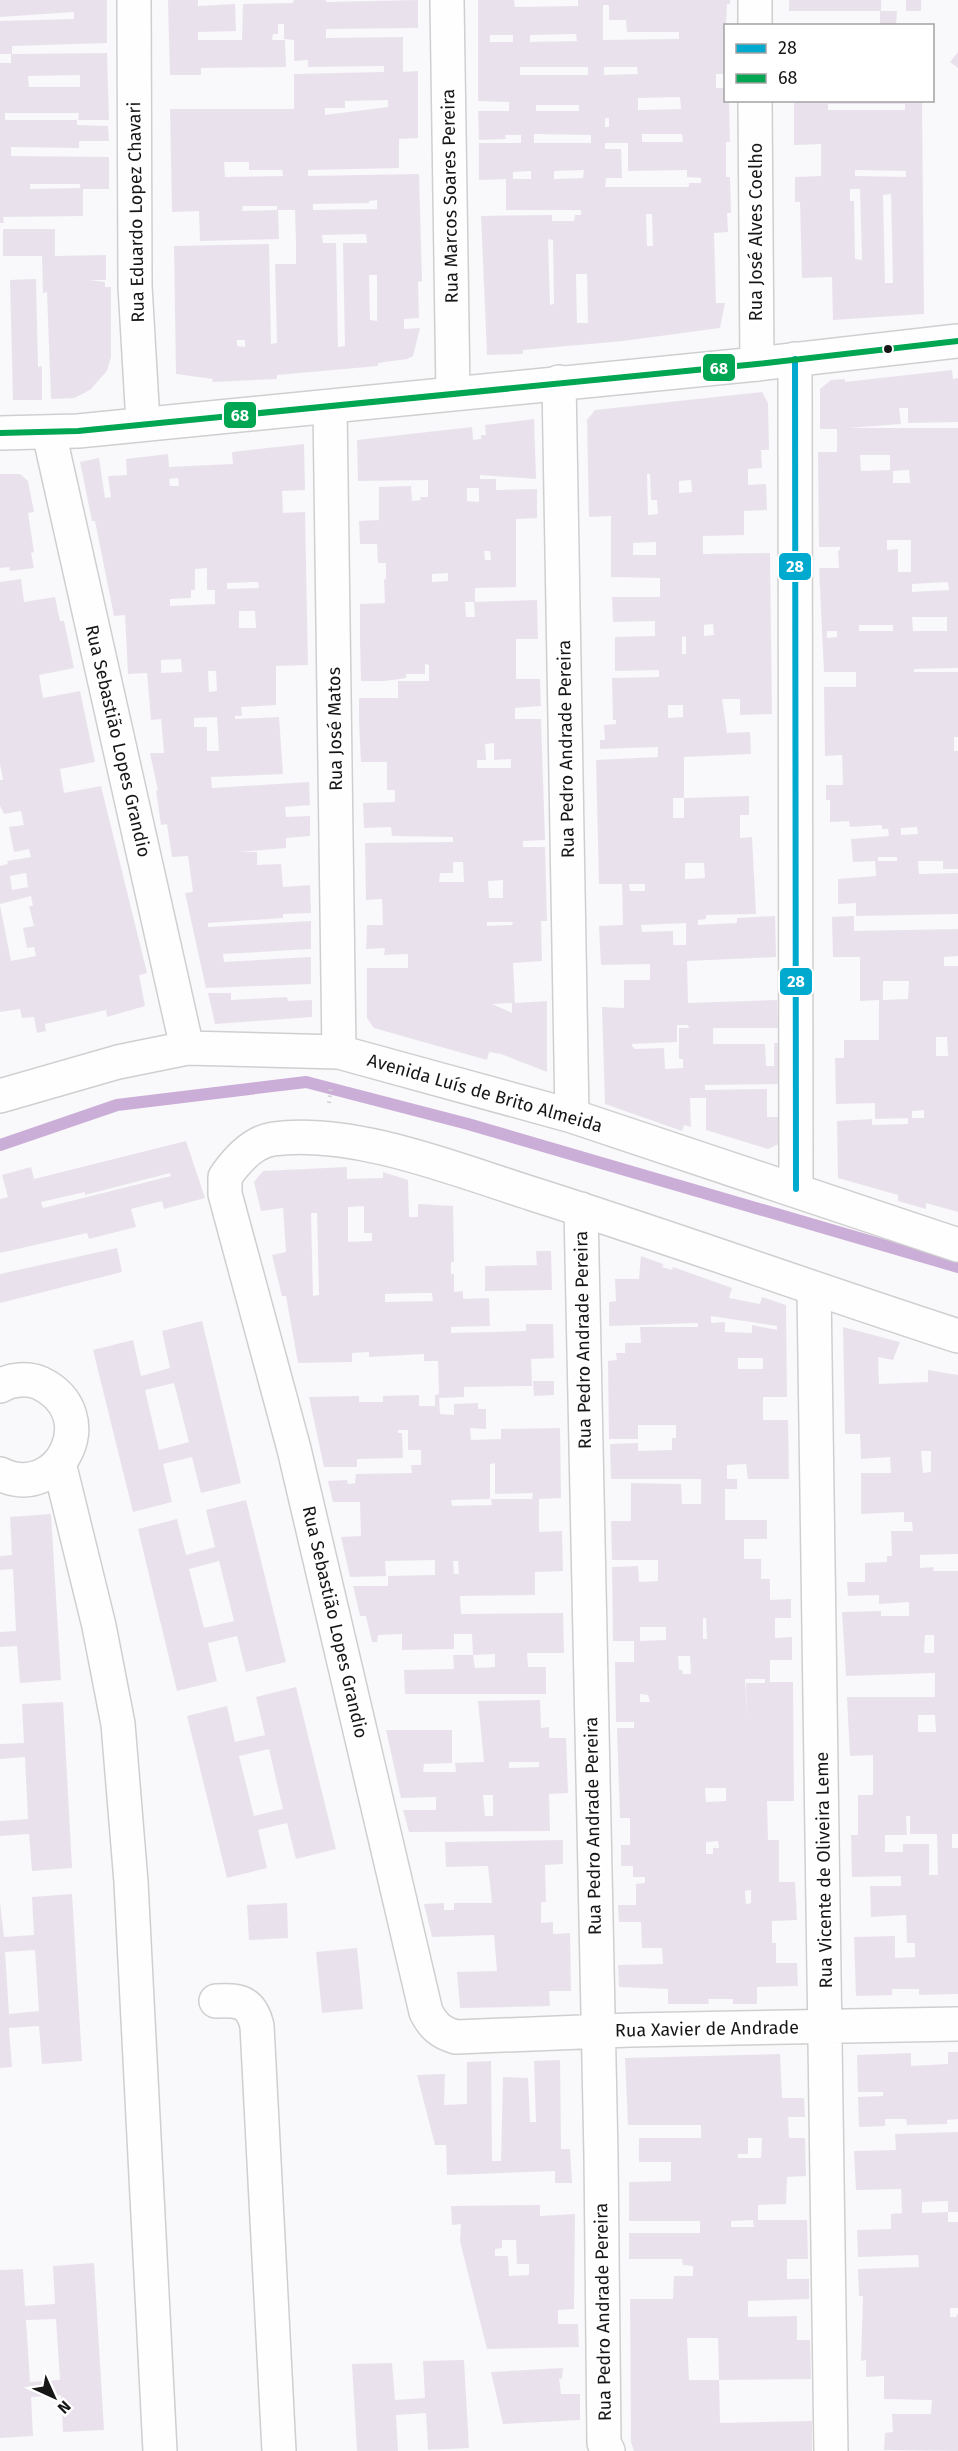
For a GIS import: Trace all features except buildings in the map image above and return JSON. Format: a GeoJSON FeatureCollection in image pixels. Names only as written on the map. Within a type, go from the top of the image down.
{"type":"FeatureCollection","features":[{"type":"Feature","properties":{"kind":"street","name":"Rua Eduardo Lopez Chavari"},"geometry":{"type":"LineString","coordinates":[[134,0],[135,286],[143,423]]}},
{"type":"Feature","properties":{"kind":"street","name":"Rua Marcos Soares Pereira"},"geometry":{"type":"LineString","coordinates":[[447,0],[453,393]]}},
{"type":"Feature","properties":{"kind":"street"},"geometry":{"type":"LineString","coordinates":[[755,0],[755,24]]}},
{"type":"Feature","properties":{"kind":"street","name":"Rua José Alves Coelho"},"geometry":{"type":"LineString","coordinates":[[755,102],[757,364]]}},
{"type":"Feature","properties":{"kind":"street"},"geometry":{"type":"LineString","coordinates":[[0,433],[49,433],[330,407],[559,382],[757,364],[958,341]]}},
{"type":"Feature","properties":{"kind":"street"},"geometry":{"type":"LineString","coordinates":[[795,359],[796,1189]]}},
{"type":"Feature","properties":{"kind":"street","name":"Rua Pedro Andrade Pereira"},"geometry":{"type":"LineString","coordinates":[[559,382],[572,1116]]}},
{"type":"Feature","properties":{"kind":"street","name":"Rua José Matos"},"geometry":{"type":"LineString","coordinates":[[330,407],[335,1067]]}},
{"type":"Feature","properties":{"kind":"street","name":"Rua Sebastião Lopes Grandio"},"geometry":{"type":"LineString","coordinates":[[49,433],[187,1048]]}},
{"type":"Feature","properties":{"kind":"street","name":"Avenida Luís de Brito Almeida"},"geometry":{"type":"LineString","coordinates":[[0,1096],[118,1062],[187,1048],[335,1067],[572,1116],[958,1245]]}},
{"type":"Feature","properties":{"kind":"street","name":"Rua Sebastião Lopes Grandio"},"geometry":{"type":"LineString","coordinates":[[456,2037],[438,2029],[426,2012],[294,1449],[225,1194],[225,1177],[249,1150],[272,1139],[326,1139],[394,1149],[581,1209]]}},
{"type":"Feature","properties":{"kind":"street"},"geometry":{"type":"LineString","coordinates":[[581,1209],[958,1336]]}},
{"type":"Feature","properties":{"kind":"street","name":"Rua Pedro Andrade Pereira"},"geometry":{"type":"LineString","coordinates":[[581,1209],[606,2447]]}},
{"type":"Feature","properties":{"kind":"street","name":"Rua Vicente de Oliveira Leme"},"geometry":{"type":"LineString","coordinates":[[814,1289],[827,2026],[831,2451]]}},
{"type":"Feature","properties":{"kind":"street"},"geometry":{"type":"LineString","coordinates":[[0,1386],[20,1380],[36,1381],[50,1388],[62,1398],[73,1426],[70,1445],[60,1463],[46,1474],[28,1480],[9,1478],[0,1474]]}},
{"type":"Feature","properties":{"kind":"street"},"geometry":{"type":"LineString","coordinates":[[60,1463],[99,1626],[118,1724],[131,1882],[160,2451]]}},
{"type":"Feature","properties":{"kind":"street"},"geometry":{"type":"LineString","coordinates":[[216,2001],[238,2000],[247,2004],[254,2013],[257,2026],[279,2451]]}},
{"type":"Feature","properties":{"kind":"street","name":"Rua Xavier de Andrade"},"geometry":{"type":"LineString","coordinates":[[456,2037],[597,2031],[958,2024]]}},
{"type":"Feature","properties":{"kind":"path"},"geometry":{"type":"LineString","coordinates":[[327,1111],[335,1067]]}},
{"type":"Feature","properties":{"kind":"waterway"},"geometry":{"type":"LineString","coordinates":[[0,1145],[117,1105],[306,1082],[468,1124],[958,1267]]}},
{"type":"Feature","properties":{"kind":"transit line","name":"68"},"geometry":{"type":"LineString","coordinates":[[0,433],[78,431],[757,364],[958,341]]}},
{"type":"Feature","properties":{"kind":"transit line","name":"28"},"geometry":{"type":"LineString","coordinates":[[795,359],[796,1189]]}}]}
